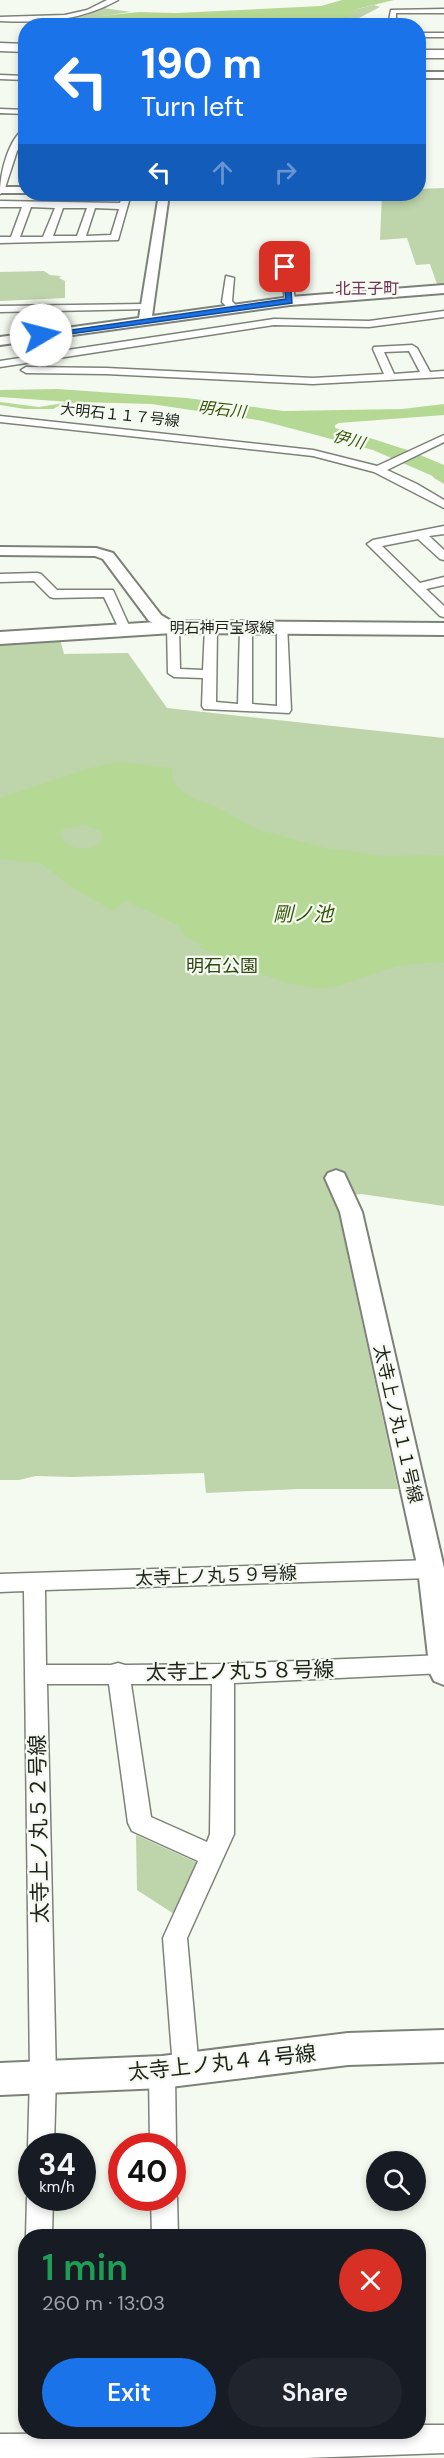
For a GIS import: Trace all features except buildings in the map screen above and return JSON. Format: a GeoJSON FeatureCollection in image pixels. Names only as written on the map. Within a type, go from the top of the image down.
{"type":"FeatureCollection","features":[{"type":"Feature","properties":{"kind":"highway"},"geometry":{"type":"LineString","coordinates":[[1,47],[18,47]]}},
{"type":"Feature","properties":{"kind":"highway"},"geometry":{"type":"LineString","coordinates":[[426,55],[444,55]]}},
{"type":"Feature","properties":{"kind":"main road","name":"明石神戸宝塚線"},"geometry":{"type":"LineString","coordinates":[[0,638],[173,627],[444,629]]}},
{"type":"Feature","properties":{"kind":"street"},"geometry":{"type":"LineString","coordinates":[[45,18],[87,13],[105,2],[115,0]]}},
{"type":"Feature","properties":{"kind":"street"},"geometry":{"type":"LineString","coordinates":[[393,18],[393,11],[444,11]]}},
{"type":"Feature","properties":{"kind":"street"},"geometry":{"type":"LineString","coordinates":[[0,19],[18,20]]}},
{"type":"Feature","properties":{"kind":"street"},"geometry":{"type":"LineString","coordinates":[[426,35],[444,35]]}},
{"type":"Feature","properties":{"kind":"street"},"geometry":{"type":"LineString","coordinates":[[426,58],[440,75]]}},
{"type":"Feature","properties":{"kind":"street"},"geometry":{"type":"LineString","coordinates":[[1,79],[18,78]]}},
{"type":"Feature","properties":{"kind":"street"},"geometry":{"type":"LineString","coordinates":[[0,111],[18,110]]}},
{"type":"Feature","properties":{"kind":"street"},"geometry":{"type":"LineString","coordinates":[[18,143],[4,166],[0,190],[18,190]]}},
{"type":"Feature","properties":{"kind":"street"},"geometry":{"type":"LineString","coordinates":[[0,151],[18,151]]}},
{"type":"Feature","properties":{"kind":"street"},"geometry":{"type":"LineString","coordinates":[[0,240],[115,238],[125,201]]}},
{"type":"Feature","properties":{"kind":"street"},"geometry":{"type":"LineString","coordinates":[[145,321],[145,307],[163,201]]}},
{"type":"Feature","properties":{"kind":"street"},"geometry":{"type":"LineString","coordinates":[[0,204],[123,206]]}},
{"type":"Feature","properties":{"kind":"street"},"geometry":{"type":"LineString","coordinates":[[15,239],[28,204]]}},
{"type":"Feature","properties":{"kind":"street"},"geometry":{"type":"LineString","coordinates":[[47,239],[60,205]]}},
{"type":"Feature","properties":{"kind":"street"},"geometry":{"type":"LineString","coordinates":[[81,238],[92,206]]}},
{"type":"Feature","properties":{"kind":"street"},"geometry":{"type":"LineString","coordinates":[[284,250],[290,301]]}},
{"type":"Feature","properties":{"kind":"street"},"geometry":{"type":"LineString","coordinates":[[229,278],[227,302],[234,309]]}},
{"type":"Feature","properties":{"kind":"street"},"geometry":{"type":"LineString","coordinates":[[0,341],[290,301],[444,289]]}},
{"type":"Feature","properties":{"kind":"street"},"geometry":{"type":"LineString","coordinates":[[1,310],[145,307]]}},
{"type":"Feature","properties":{"kind":"street"},"geometry":{"type":"LineString","coordinates":[[41,335],[49,308]]}},
{"type":"Feature","properties":{"kind":"street"},"geometry":{"type":"LineString","coordinates":[[0,364],[274,322],[369,324],[444,314]]}},
{"type":"Feature","properties":{"kind":"street"},"geometry":{"type":"LineString","coordinates":[[41,335],[60,356]]}},
{"type":"Feature","properties":{"kind":"street"},"geometry":{"type":"LineString","coordinates":[[390,378],[378,349],[412,348],[427,375]]}},
{"type":"Feature","properties":{"kind":"street"},"geometry":{"type":"LineString","coordinates":[[95,350],[99,355],[161,371],[163,374]]}},
{"type":"Feature","properties":{"kind":"street"},"geometry":{"type":"LineString","coordinates":[[0,371],[163,374],[313,381],[444,374]]}},
{"type":"Feature","properties":{"kind":"street","name":"大明石１１７号線"},"geometry":{"type":"LineString","coordinates":[[0,419],[313,453],[378,470],[413,486],[444,505]]}},
{"type":"Feature","properties":{"kind":"street"},"geometry":{"type":"LineString","coordinates":[[378,470],[443,439]]}},
{"type":"Feature","properties":{"kind":"street"},"geometry":{"type":"LineString","coordinates":[[444,530],[372,544],[444,613]]}},
{"type":"Feature","properties":{"kind":"street"},"geometry":{"type":"LineString","coordinates":[[420,534],[444,556]]}},
{"type":"Feature","properties":{"kind":"street"},"geometry":{"type":"LineString","coordinates":[[0,551],[96,552],[108,556],[155,618],[173,627],[174,673],[210,674]]}},
{"type":"Feature","properties":{"kind":"street"},"geometry":{"type":"LineString","coordinates":[[0,578],[37,577],[54,594],[109,593],[124,630]]}},
{"type":"Feature","properties":{"kind":"street"},"geometry":{"type":"LineString","coordinates":[[418,587],[444,582]]}},
{"type":"Feature","properties":{"kind":"street"},"geometry":{"type":"LineString","coordinates":[[245,706],[246,627]]}},
{"type":"Feature","properties":{"kind":"street"},"geometry":{"type":"LineString","coordinates":[[210,628],[209,706],[245,706],[284,710],[283,627]]}},
{"type":"Feature","properties":{"kind":"street","name":"太寺上ノ丸１１号線"},"geometry":{"type":"LineString","coordinates":[[336,1178],[351,1212],[431,1569],[444,1667]]}},
{"type":"Feature","properties":{"kind":"street","name":"太寺上ノ丸５９号線"},"geometry":{"type":"LineString","coordinates":[[0,1583],[431,1569]]}},
{"type":"Feature","properties":{"kind":"street","name":"太寺上ノ丸５２号線"},"geometry":{"type":"LineString","coordinates":[[34,1582],[44,2076],[42,2133]]}},
{"type":"Feature","properties":{"kind":"street","name":"太寺上ノ丸５８号線"},"geometry":{"type":"LineString","coordinates":[[35,1674],[118,1672],[223,1674],[444,1667]]}},
{"type":"Feature","properties":{"kind":"street"},"geometry":{"type":"LineString","coordinates":[[118,1672],[141,1823],[212,1856]]}},
{"type":"Feature","properties":{"kind":"street"},"geometry":{"type":"LineString","coordinates":[[165,2133],[174,2071],[175,1938],[222,1834],[223,1674]]}},
{"type":"Feature","properties":{"kind":"street","name":"太寺上ノ丸４４号線"},"geometry":{"type":"LineString","coordinates":[[0,2079],[174,2071],[348,2049],[444,2046]]}},
{"type":"Feature","properties":{"kind":"street"},"geometry":{"type":"LineString","coordinates":[[39,2229],[40,2211]]}},
{"type":"Feature","properties":{"kind":"street"},"geometry":{"type":"LineString","coordinates":[[164,2211],[165,2229]]}},
{"type":"Feature","properties":{"kind":"street"},"geometry":{"type":"LineString","coordinates":[[0,2448],[444,2439]]}},
{"type":"Feature","properties":{"kind":"green space"},"geometry":{"type":"Polygon","coordinates":[[[374,5],[380,7],[359,18],[346,18],[357,9],[374,5]]]}},
{"type":"Feature","properties":{"kind":"green space"},"geometry":{"type":"Polygon","coordinates":[[[103,8],[131,12],[101,16],[101,18],[68,18],[86,15],[103,8]]]}},
{"type":"Feature","properties":{"kind":"green space"},"geometry":{"type":"Polygon","coordinates":[[[444,188],[444,286],[438,287],[430,264],[416,265],[407,238],[380,240],[382,201],[426,201],[426,189],[444,188]]]}},
{"type":"Feature","properties":{"kind":"green space"},"geometry":{"type":"Polygon","coordinates":[[[44,271],[50,275],[61,276],[59,278],[65,281],[65,298],[0,301],[0,272],[44,271]]]}},
{"type":"Feature","properties":{"kind":"green space","name":"明石公園"},"geometry":{"type":"Polygon","coordinates":[[[60,639],[64,654],[128,653],[167,708],[444,738],[444,1206],[361,1194],[335,1197],[398,1489],[298,1489],[206,1493],[204,1473],[36,1476],[19,1480],[0,1480],[0,644],[60,639]]]}},
{"type":"Feature","properties":{"kind":"green space"},"geometry":{"type":"Polygon","coordinates":[[[136,1835],[198,1863],[174,1914],[137,1890],[136,1835]]]}},
{"type":"Feature","properties":{"kind":"water"},"geometry":{"type":"Polygon","coordinates":[[[342,0],[394,0],[357,9],[348,18],[101,18],[101,16],[139,12],[176,13],[321,6],[342,0]]]}},
{"type":"Feature","properties":{"kind":"water","name":"明石川"},"geometry":{"type":"Polygon","coordinates":[[[57,389],[187,398],[283,411],[402,409],[444,404],[444,415],[339,423],[335,425],[335,428],[408,450],[444,465],[444,484],[434,478],[423,465],[386,455],[335,433],[305,427],[151,404],[81,402],[60,405],[53,409],[25,409],[0,405],[0,402],[39,407],[70,402],[0,397],[0,390],[57,389]]]}},
{"type":"Feature","properties":{"kind":"water","name":"剛ノ池"},"geometry":{"type":"Polygon","coordinates":[[[117,762],[173,768],[172,780],[183,792],[259,830],[325,848],[385,856],[444,855],[444,963],[399,966],[327,988],[304,987],[258,972],[199,948],[202,944],[184,937],[179,926],[126,901],[113,911],[72,887],[40,863],[0,859],[0,798],[87,769],[117,762]],[[82,825],[64,829],[60,834],[68,844],[81,849],[94,846],[99,842],[102,836],[99,830],[82,825]]]}},
{"type":"Feature","properties":{"kind":"waterway"},"geometry":{"type":"LineString","coordinates":[[0,114],[18,114]]}},
{"type":"Feature","properties":{"kind":"waterway","name":"伊川"},"geometry":{"type":"LineString","coordinates":[[265,416],[379,446],[444,475]]}},
{"type":"Feature","properties":{"kind":"district","name":"北王子町"},"geometry":{"type":"Point","coordinates":[367,288]}},
{"type":"Feature","properties":{"kind":"route"},"geometry":{"type":"LineString","coordinates":[[41,335],[290,301],[285,267]]}}]}
